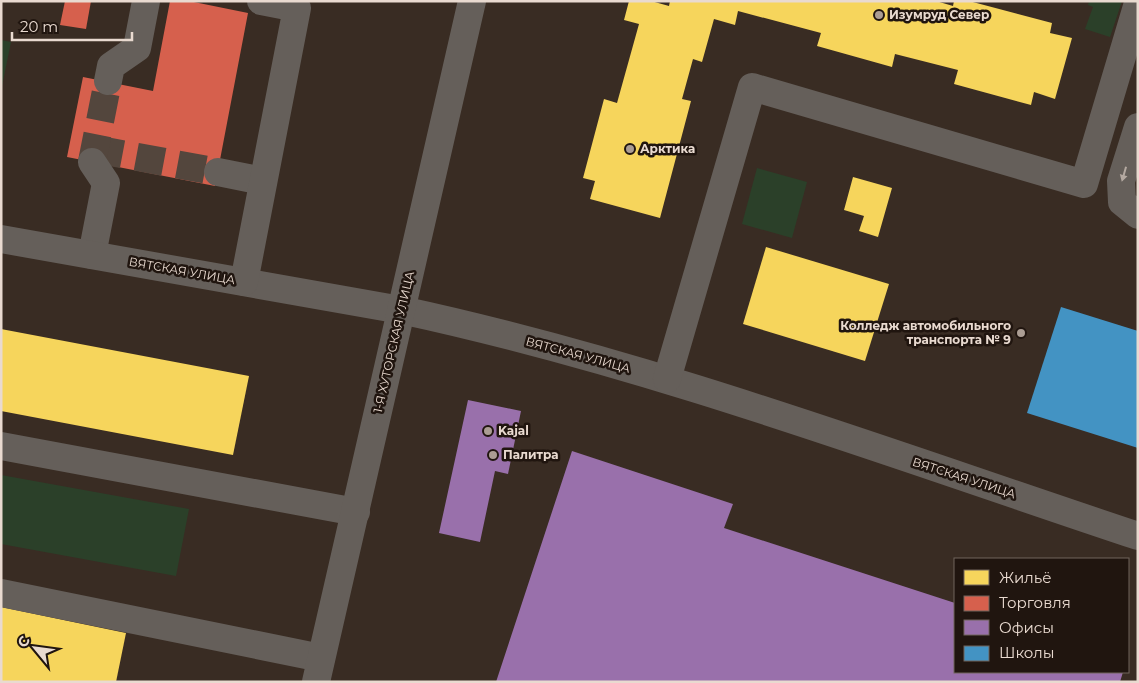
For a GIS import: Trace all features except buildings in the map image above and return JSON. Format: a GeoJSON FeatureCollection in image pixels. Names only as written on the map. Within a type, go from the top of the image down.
{"type":"FeatureCollection","features":[{"type":"Feature","properties":{"kind":"street"},"geometry":{"type":"LineString","coordinates":[[108,81],[111,66],[138,48],[146,1]]}},
{"type":"Feature","properties":{"kind":"street"},"geometry":{"type":"LineString","coordinates":[[244,282],[297,8],[261,1]]}},
{"type":"Feature","properties":{"kind":"street","name":"1-Я ХУТОРСКАЯ УЛИЦА"},"geometry":{"type":"LineString","coordinates":[[319,670],[472,1]]}},
{"type":"Feature","properties":{"kind":"street"},"geometry":{"type":"LineString","coordinates":[[667,379],[752,87],[1084,184],[1138,2]]}},
{"type":"Feature","properties":{"kind":"street"},"geometry":{"type":"LineString","coordinates":[[1138,127],[1121,181],[1122,202],[1138,215]]}},
{"type":"Feature","properties":{"kind":"street"},"geometry":{"type":"LineString","coordinates":[[92,162],[106,183],[92,255]]}},
{"type":"Feature","properties":{"kind":"street"},"geometry":{"type":"LineString","coordinates":[[218,172],[263,181]]}},
{"type":"Feature","properties":{"kind":"street","name":"ВЯТСКАЯ УЛИЦА"},"geometry":{"type":"LineString","coordinates":[[1,239],[401,310],[464,324],[667,379],[1138,536]]}},
{"type":"Feature","properties":{"kind":"street"},"geometry":{"type":"LineString","coordinates":[[1,446],[356,512]]}},
{"type":"Feature","properties":{"kind":"street"},"geometry":{"type":"LineString","coordinates":[[1,593],[319,670]]}},
{"type":"Feature","properties":{"kind":"green space"},"geometry":{"type":"Polygon","coordinates":[[[1089,1],[1122,1],[1110,37],[1085,29],[1093,7],[1088,5],[1089,1]]]}},
{"type":"Feature","properties":{"kind":"green space"},"geometry":{"type":"Polygon","coordinates":[[[1,40],[11,42],[1,91],[1,40]]]}},
{"type":"Feature","properties":{"kind":"green space"},"geometry":{"type":"Polygon","coordinates":[[[757,168],[807,182],[792,238],[742,224],[757,168]]]}},
{"type":"Feature","properties":{"kind":"green space"},"geometry":{"type":"Polygon","coordinates":[[[1,475],[189,509],[176,576],[1,544],[1,475]]]}},
{"type":"Feature","properties":{"kind":"tunnel"},"geometry":{"type":"LineString","coordinates":[[92,162],[108,81]]}},
{"type":"Feature","properties":{"kind":"tunnel"},"geometry":{"type":"LineString","coordinates":[[95,149],[218,172]]}},
{"type":"Feature","properties":{"kind":"place","name":"Изумруд Север"},"geometry":{"type":"Point","coordinates":[879,15]}},
{"type":"Feature","properties":{"kind":"place","name":"Арктика"},"geometry":{"type":"Point","coordinates":[630,149]}},
{"type":"Feature","properties":{"kind":"place","name":"Колледж автомобильного транспорта № 9"},"geometry":{"type":"Point","coordinates":[1021,333]}},
{"type":"Feature","properties":{"kind":"place","name":"Kajal"},"geometry":{"type":"Point","coordinates":[488,431]}},
{"type":"Feature","properties":{"kind":"place","name":"Палитра"},"geometry":{"type":"Point","coordinates":[493,455]}}]}
